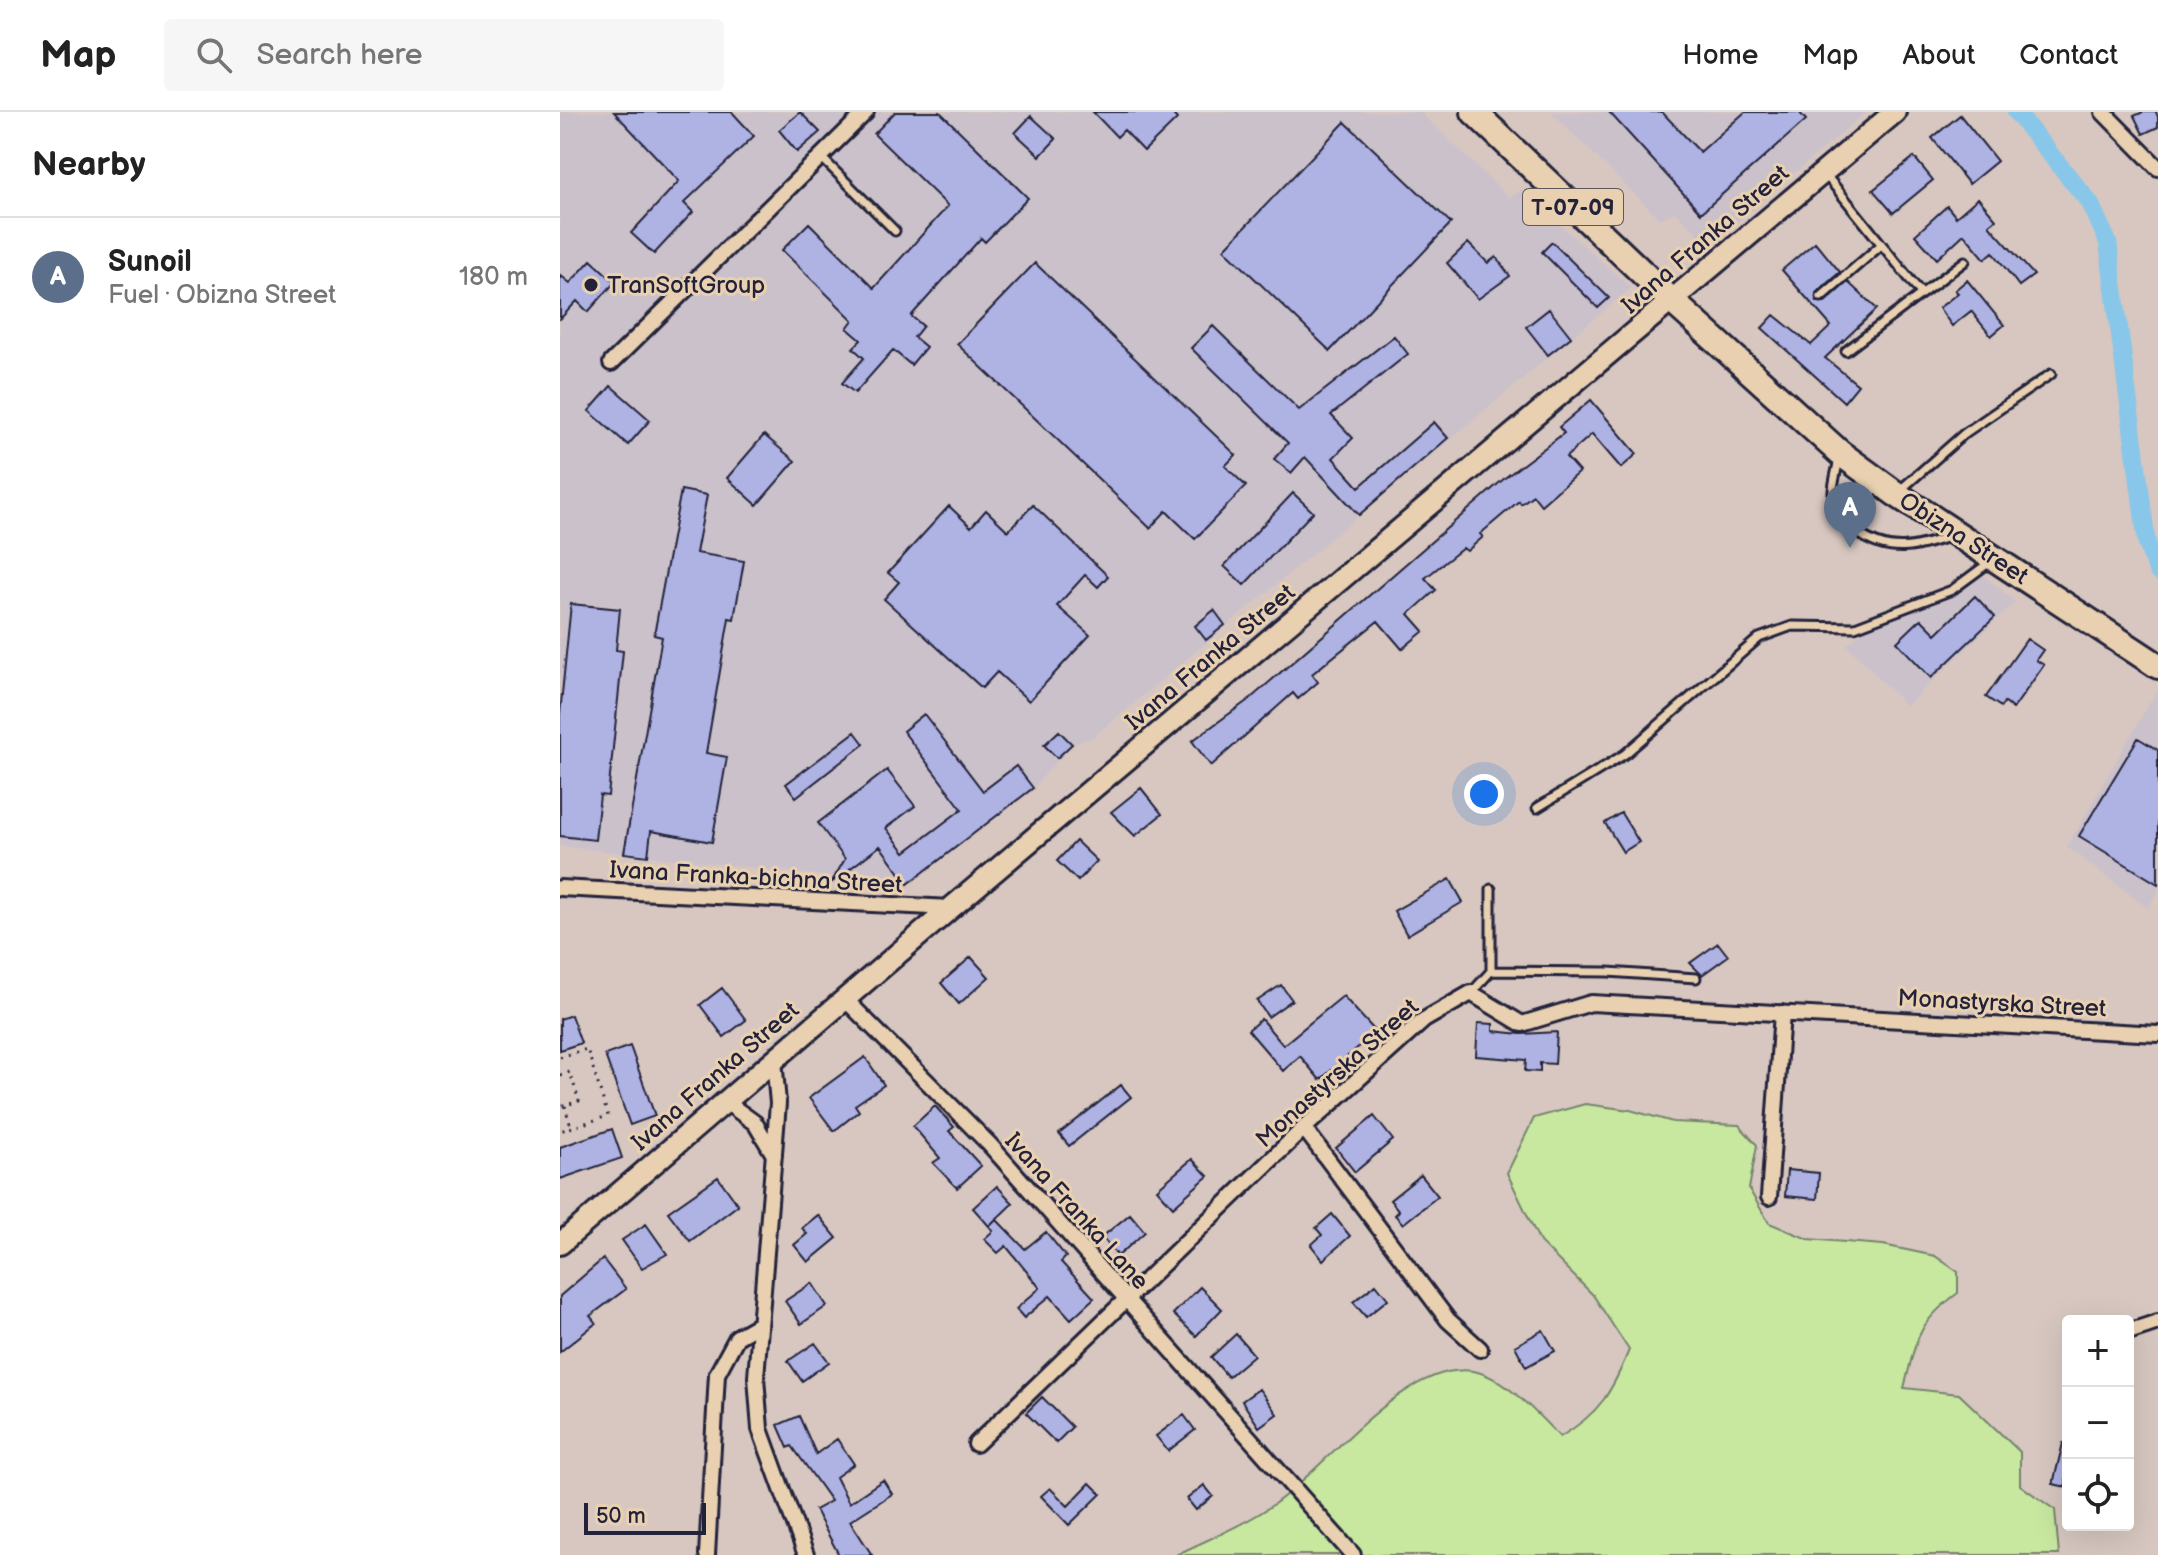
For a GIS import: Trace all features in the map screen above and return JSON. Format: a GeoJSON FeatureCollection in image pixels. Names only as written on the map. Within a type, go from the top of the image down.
{"type":"FeatureCollection","features":[{"type":"Feature","properties":{"kind":"main road","name":"Т-07-09"},"geometry":{"type":"LineString","coordinates":[[1474,112],[1672,301]]}},
{"type":"Feature","properties":{"kind":"main road","name":"Obizna Street"},"geometry":{"type":"LineString","coordinates":[[1672,301],[1840,453],[1896,494],[2158,666]]}},
{"type":"Feature","properties":{"kind":"street"},"geometry":{"type":"LineString","coordinates":[[611,363],[866,112]]}},
{"type":"Feature","properties":{"kind":"street","name":"Ivana Franka Street"},"geometry":{"type":"LineString","coordinates":[[560,1244],[951,908],[1895,112]]}},
{"type":"Feature","properties":{"kind":"street"},"geometry":{"type":"LineString","coordinates":[[2103,112],[2158,168]]}},
{"type":"Feature","properties":{"kind":"street","name":"Ivana Franka-bichna Street"},"geometry":{"type":"LineString","coordinates":[[560,888],[951,908]]}},
{"type":"Feature","properties":{"kind":"street","name":"Monastyrska Street"},"geometry":{"type":"LineString","coordinates":[[976,1444],[1128,1301],[1304,1128],[1424,1020],[1471,993],[1522,1024],[1591,1003],[2158,1034]]}},
{"type":"Feature","properties":{"kind":"street","name":"Ivana Franka Lane"},"geometry":{"type":"LineString","coordinates":[[845,999],[990,1145],[1353,1555]]}},
{"type":"Feature","properties":{"kind":"street"},"geometry":{"type":"LineString","coordinates":[[1769,1197],[1782,1013]]}},
{"type":"Feature","properties":{"kind":"street"},"geometry":{"type":"LineString","coordinates":[[774,1060],[778,1103],[765,1286],[758,1325],[760,1429],[806,1555]]}},
{"type":"Feature","properties":{"kind":"street"},"geometry":{"type":"LineString","coordinates":[[726,1102],[755,1123],[774,1155]]}},
{"type":"Feature","properties":{"kind":"street"},"geometry":{"type":"LineString","coordinates":[[1304,1128],[1448,1320],[1480,1349]]}},
{"type":"Feature","properties":{"kind":"street"},"geometry":{"type":"LineString","coordinates":[[2134,1330],[2158,1322]]}},
{"type":"Feature","properties":{"kind":"street"},"geometry":{"type":"LineString","coordinates":[[707,1555],[717,1374],[737,1337],[758,1325]]}},
{"type":"Feature","properties":{"kind":"lane"},"geometry":{"type":"LineString","coordinates":[[821,157],[895,231]]}},
{"type":"Feature","properties":{"kind":"lane"},"geometry":{"type":"LineString","coordinates":[[1824,172],[1920,292]]}},
{"type":"Feature","properties":{"kind":"lane"},"geometry":{"type":"LineString","coordinates":[[1821,297],[1881,245]]}},
{"type":"Feature","properties":{"kind":"lane"},"geometry":{"type":"LineString","coordinates":[[1846,351],[1920,292],[1965,261]]}},
{"type":"Feature","properties":{"kind":"lane"},"geometry":{"type":"LineString","coordinates":[[1896,494],[1965,433],[2051,374]]}},
{"type":"Feature","properties":{"kind":"lane"},"geometry":{"type":"LineString","coordinates":[[1840,453],[1833,494],[1838,511],[1846,524],[1869,541],[1880,547],[1909,549],[1957,534]]}},
{"type":"Feature","properties":{"kind":"lane"},"geometry":{"type":"LineString","coordinates":[[1537,808],[1625,754],[1759,638],[1792,626],[1855,627],[1952,590],[1995,559]]}},
{"type":"Feature","properties":{"kind":"lane"},"geometry":{"type":"LineString","coordinates":[[1471,993],[1491,971],[1491,889]]}},
{"type":"Feature","properties":{"kind":"lane"},"geometry":{"type":"LineString","coordinates":[[1491,971],[1608,972],[1696,978]]}},
{"type":"Feature","properties":{"kind":"path"},"geometry":{"type":"LineString","coordinates":[[560,1057],[587,1049],[608,1116],[560,1131]]}},
{"type":"Feature","properties":{"kind":"path"},"geometry":{"type":"LineString","coordinates":[[560,1075],[570,1072],[579,1101],[562,1106],[571,1127]]}},
{"type":"Feature","properties":{"kind":"shaded area"},"geometry":{"type":"Polygon","coordinates":[[[560,112],[1420,112],[1509,198],[1521,190],[1631,288],[1092,738],[1072,744],[1033,788],[906,885],[560,846],[560,112]]]}},
{"type":"Feature","properties":{"kind":"shaded area"},"geometry":{"type":"Polygon","coordinates":[[[1551,112],[1866,112],[1710,245],[1675,212],[1660,219],[1551,112]]]}},
{"type":"Feature","properties":{"kind":"shaded area"},"geometry":{"type":"Polygon","coordinates":[[[1983,575],[2015,602],[1906,706],[1847,645],[1867,627],[1928,606],[1983,575]]]}},
{"type":"Feature","properties":{"kind":"shaded area"},"geometry":{"type":"Polygon","coordinates":[[[2157,690],[2158,891],[2148,908],[2067,847],[2157,690]]]}},
{"type":"Feature","properties":{"kind":"green space"},"geometry":{"type":"Polygon","coordinates":[[[1585,1104],[1630,1110],[1673,1122],[1739,1125],[1757,1145],[1749,1189],[1769,1223],[1808,1239],[1883,1245],[1935,1256],[1958,1272],[1958,1293],[1934,1314],[1920,1334],[1904,1388],[1959,1394],[2020,1452],[2020,1485],[2055,1510],[2059,1555],[1176,1555],[1263,1512],[1394,1399],[1420,1382],[1447,1372],[1473,1371],[1497,1380],[1560,1437],[1595,1410],[1617,1378],[1629,1350],[1593,1295],[1540,1242],[1507,1173],[1534,1118],[1585,1104]]]}},
{"type":"Feature","properties":{"kind":"building"},"geometry":{"type":"Polygon","coordinates":[[[614,112],[732,112],[754,136],[684,203],[693,212],[654,254],[631,233],[679,181],[614,112]]]}},
{"type":"Feature","properties":{"kind":"building"},"geometry":{"type":"Polygon","coordinates":[[[800,112],[820,132],[797,152],[779,130],[800,112]]]}},
{"type":"Feature","properties":{"kind":"building"},"geometry":{"type":"Polygon","coordinates":[[[895,112],[940,112],[1028,198],[985,242],[981,238],[911,316],[923,326],[914,337],[926,347],[911,365],[893,350],[855,393],[842,383],[864,358],[853,348],[861,340],[847,328],[853,320],[782,250],[809,223],[874,288],[948,206],[874,134],[895,112]]]}},
{"type":"Feature","properties":{"kind":"building"},"geometry":{"type":"Polygon","coordinates":[[[1093,112],[1171,112],[1177,119],[1144,151],[1124,130],[1117,137],[1093,112]]]}},
{"type":"Feature","properties":{"kind":"building"},"geometry":{"type":"Polygon","coordinates":[[[1609,112],[1662,112],[1700,152],[1745,112],[1799,112],[1806,120],[1701,213],[1609,112]]]}},
{"type":"Feature","properties":{"kind":"building"},"geometry":{"type":"Polygon","coordinates":[[[2156,112],[2158,127],[2143,134],[2134,116],[2156,112]]]}},
{"type":"Feature","properties":{"kind":"building"},"geometry":{"type":"Polygon","coordinates":[[[1960,115],[1997,161],[1969,184],[1932,138],[1960,115]]]}},
{"type":"Feature","properties":{"kind":"building"},"geometry":{"type":"Polygon","coordinates":[[[1031,116],[1056,139],[1040,156],[1015,133],[1031,116]]]}},
{"type":"Feature","properties":{"kind":"building"},"geometry":{"type":"Polygon","coordinates":[[[1345,122],[1451,223],[1330,351],[1224,249],[1345,122]]]}},
{"type":"Feature","properties":{"kind":"building"},"geometry":{"type":"Polygon","coordinates":[[[1914,157],[1933,180],[1893,213],[1873,190],[1914,157]]]}},
{"type":"Feature","properties":{"kind":"building"},"geometry":{"type":"Polygon","coordinates":[[[1978,198],[1996,219],[1989,225],[2034,275],[2019,286],[1993,252],[1985,259],[1964,234],[1937,259],[1915,235],[1947,206],[1956,217],[1978,198]]]}},
{"type":"Feature","properties":{"kind":"building"},"geometry":{"type":"Polygon","coordinates":[[[1552,242],[1609,298],[1598,308],[1542,252],[1552,242]]]}},
{"type":"Feature","properties":{"kind":"building"},"geometry":{"type":"Polygon","coordinates":[[[1815,242],[1840,272],[1816,293],[1817,302],[1825,302],[1848,282],[1877,309],[1825,358],[1858,385],[1844,402],[1762,328],[1774,315],[1811,345],[1831,326],[1782,270],[1815,242]]]}},
{"type":"Feature","properties":{"kind":"building"},"geometry":{"type":"Polygon","coordinates":[[[1468,243],[1488,263],[1496,257],[1510,276],[1478,299],[1447,263],[1468,243]]]}},
{"type":"Feature","properties":{"kind":"building"},"geometry":{"type":"Polygon","coordinates":[[[591,260],[615,282],[588,312],[577,301],[560,319],[560,275],[570,283],[591,260]]]}},
{"type":"Feature","properties":{"kind":"building"},"geometry":{"type":"Polygon","coordinates":[[[1035,263],[1236,455],[1225,466],[1246,486],[1195,539],[1166,511],[1150,528],[957,344],[1035,263]]]}},
{"type":"Feature","properties":{"kind":"building"},"geometry":{"type":"Polygon","coordinates":[[[1967,280],[2004,325],[1991,336],[1971,311],[1952,326],[1939,308],[1958,293],[1955,290],[1967,280]]]}},
{"type":"Feature","properties":{"kind":"building"},"geometry":{"type":"Polygon","coordinates":[[[1549,309],[1571,337],[1548,355],[1526,327],[1549,309]]]}},
{"type":"Feature","properties":{"kind":"building"},"geometry":{"type":"Polygon","coordinates":[[[1213,326],[1299,410],[1394,336],[1408,354],[1331,415],[1353,438],[1333,458],[1359,487],[1434,422],[1448,438],[1359,515],[1305,457],[1291,473],[1274,459],[1288,443],[1191,348],[1213,326]]]}},
{"type":"Feature","properties":{"kind":"building"},"geometry":{"type":"Polygon","coordinates":[[[611,386],[650,420],[628,445],[589,411],[611,386]]]}},
{"type":"Feature","properties":{"kind":"building"},"geometry":{"type":"Polygon","coordinates":[[[1591,400],[1637,454],[1621,468],[1592,434],[1566,457],[1579,472],[1541,505],[1533,495],[1521,504],[1519,501],[1480,534],[1483,537],[1467,551],[1463,548],[1425,578],[1436,590],[1409,614],[1424,631],[1402,649],[1378,621],[1312,674],[1318,682],[1298,699],[1293,693],[1211,766],[1192,741],[1251,698],[1506,477],[1564,433],[1559,427],[1591,400]]]}},
{"type":"Feature","properties":{"kind":"building"},"geometry":{"type":"Polygon","coordinates":[[[764,435],[795,461],[757,505],[727,478],[764,435]]]}},
{"type":"Feature","properties":{"kind":"building"},"geometry":{"type":"Polygon","coordinates":[[[681,490],[707,495],[696,553],[744,561],[734,619],[729,618],[706,753],[727,757],[712,842],[651,831],[648,856],[624,853],[662,637],[654,635],[681,490]]]}},
{"type":"Feature","properties":{"kind":"building"},"geometry":{"type":"Polygon","coordinates":[[[1293,493],[1313,512],[1244,585],[1224,566],[1293,493]]]}},
{"type":"Feature","properties":{"kind":"building"},"geometry":{"type":"Polygon","coordinates":[[[1033,505],[1108,576],[1098,587],[1085,575],[1057,606],[1090,635],[1029,701],[997,672],[982,688],[884,599],[899,582],[888,573],[949,506],[971,527],[986,510],[1008,531],[1033,505]]]}},
{"type":"Feature","properties":{"kind":"building"},"geometry":{"type":"Polygon","coordinates":[[[1975,596],[1995,617],[1931,678],[1897,642],[1921,619],[1936,634],[1975,596]]]}},
{"type":"Feature","properties":{"kind":"building"},"geometry":{"type":"Polygon","coordinates":[[[571,604],[620,609],[616,650],[623,651],[608,796],[600,795],[595,840],[560,836],[560,714],[571,604]]]}},
{"type":"Feature","properties":{"kind":"building"},"geometry":{"type":"Polygon","coordinates":[[[1214,610],[1225,625],[1206,640],[1195,626],[1214,610]]]}},
{"type":"Feature","properties":{"kind":"building"},"geometry":{"type":"Polygon","coordinates":[[[2027,639],[2043,650],[2036,660],[2044,665],[2013,709],[2004,702],[2001,707],[1986,697],[2027,639]]]}},
{"type":"Feature","properties":{"kind":"building"},"geometry":{"type":"Polygon","coordinates":[[[924,714],[983,791],[1016,766],[1033,788],[908,884],[880,846],[831,883],[845,859],[818,823],[887,770],[915,806],[886,828],[905,852],[962,809],[903,731],[924,714]]]}},
{"type":"Feature","properties":{"kind":"building"},"geometry":{"type":"Polygon","coordinates":[[[1059,731],[1072,744],[1057,758],[1044,745],[1059,731]]]}},
{"type":"Feature","properties":{"kind":"building"},"geometry":{"type":"Polygon","coordinates":[[[855,732],[864,744],[796,797],[786,784],[855,732]]]}},
{"type":"Feature","properties":{"kind":"building"},"geometry":{"type":"Polygon","coordinates":[[[2138,738],[2158,750],[2158,884],[2079,836],[2138,738]]]}},
{"type":"Feature","properties":{"kind":"building"},"geometry":{"type":"Polygon","coordinates":[[[1141,788],[1162,814],[1135,836],[1111,812],[1141,788]]]}},
{"type":"Feature","properties":{"kind":"building"},"geometry":{"type":"Polygon","coordinates":[[[1621,813],[1639,842],[1623,852],[1605,823],[1621,813]]]}},
{"type":"Feature","properties":{"kind":"building"},"geometry":{"type":"Polygon","coordinates":[[[1076,841],[1097,861],[1078,881],[1057,861],[1076,841]]]}},
{"type":"Feature","properties":{"kind":"building"},"geometry":{"type":"Polygon","coordinates":[[[1450,879],[1463,902],[1407,935],[1394,911],[1450,879]]]}},
{"type":"Feature","properties":{"kind":"building"},"geometry":{"type":"Polygon","coordinates":[[[1718,943],[1728,956],[1702,975],[1690,963],[1718,943]]]}},
{"type":"Feature","properties":{"kind":"building"},"geometry":{"type":"Polygon","coordinates":[[[971,957],[989,977],[959,1004],[941,983],[971,957]]]}},
{"type":"Feature","properties":{"kind":"building"},"geometry":{"type":"Polygon","coordinates":[[[1281,985],[1292,1000],[1268,1017],[1257,1001],[1281,985]]]}},
{"type":"Feature","properties":{"kind":"building"},"geometry":{"type":"Polygon","coordinates":[[[722,988],[746,1020],[724,1037],[700,1005],[722,988]]]}},
{"type":"Feature","properties":{"kind":"building"},"geometry":{"type":"Polygon","coordinates":[[[1343,996],[1376,1032],[1320,1080],[1300,1056],[1283,1071],[1248,1030],[1261,1019],[1283,1045],[1343,996]]]}},
{"type":"Feature","properties":{"kind":"building"},"geometry":{"type":"Polygon","coordinates":[[[571,1015],[581,1043],[560,1050],[560,1019],[571,1015]]]}},
{"type":"Feature","properties":{"kind":"building"},"geometry":{"type":"Polygon","coordinates":[[[1478,1023],[1493,1024],[1493,1031],[1521,1034],[1557,1032],[1555,1064],[1540,1063],[1540,1072],[1525,1071],[1526,1060],[1476,1056],[1478,1023]]]}},
{"type":"Feature","properties":{"kind":"building"},"geometry":{"type":"Polygon","coordinates":[[[630,1046],[655,1116],[630,1125],[605,1055],[630,1046]]]}},
{"type":"Feature","properties":{"kind":"building"},"geometry":{"type":"Polygon","coordinates":[[[865,1057],[884,1085],[855,1105],[859,1111],[834,1131],[809,1098],[865,1057]]]}},
{"type":"Feature","properties":{"kind":"building"},"geometry":{"type":"Polygon","coordinates":[[[1121,1085],[1131,1097],[1069,1146],[1059,1134],[1121,1085]]]}},
{"type":"Feature","properties":{"kind":"building"},"geometry":{"type":"Polygon","coordinates":[[[935,1106],[954,1127],[949,1131],[981,1166],[957,1188],[933,1163],[940,1158],[913,1126],[935,1106]]]}},
{"type":"Feature","properties":{"kind":"building"},"geometry":{"type":"Polygon","coordinates":[[[1374,1116],[1393,1140],[1355,1172],[1336,1148],[1374,1116]]]}},
{"type":"Feature","properties":{"kind":"building"},"geometry":{"type":"Polygon","coordinates":[[[612,1129],[622,1158],[560,1179],[560,1147],[612,1129]]]}},
{"type":"Feature","properties":{"kind":"building"},"geometry":{"type":"Polygon","coordinates":[[[1192,1159],[1208,1176],[1173,1207],[1157,1189],[1192,1159]]]}},
{"type":"Feature","properties":{"kind":"building"},"geometry":{"type":"Polygon","coordinates":[[[1787,1170],[1819,1173],[1817,1199],[1785,1196],[1787,1170]]]}},
{"type":"Feature","properties":{"kind":"building"},"geometry":{"type":"Polygon","coordinates":[[[1421,1175],[1438,1196],[1403,1224],[1395,1215],[1399,1211],[1390,1200],[1421,1175]]]}},
{"type":"Feature","properties":{"kind":"building"},"geometry":{"type":"Polygon","coordinates":[[[718,1177],[738,1205],[690,1241],[668,1212],[718,1177]]]}},
{"type":"Feature","properties":{"kind":"building"},"geometry":{"type":"Polygon","coordinates":[[[997,1186],[1013,1203],[989,1226],[973,1208],[997,1186]]]}},
{"type":"Feature","properties":{"kind":"building"},"geometry":{"type":"Polygon","coordinates":[[[1130,1214],[1145,1232],[1118,1256],[1102,1237],[1130,1214]]]}},
{"type":"Feature","properties":{"kind":"building"},"geometry":{"type":"Polygon","coordinates":[[[1332,1214],[1350,1236],[1323,1260],[1311,1245],[1322,1235],[1316,1228],[1332,1214]]]}},
{"type":"Feature","properties":{"kind":"building"},"geometry":{"type":"Polygon","coordinates":[[[818,1215],[837,1238],[808,1262],[794,1245],[807,1234],[802,1228],[818,1215]]]}},
{"type":"Feature","properties":{"kind":"building"},"geometry":{"type":"Polygon","coordinates":[[[996,1219],[1025,1249],[1046,1232],[1066,1257],[1061,1262],[1094,1298],[1071,1319],[1050,1296],[1024,1318],[1016,1309],[1040,1288],[1006,1246],[998,1253],[984,1239],[993,1231],[989,1226],[996,1219]]]}},
{"type":"Feature","properties":{"kind":"building"},"geometry":{"type":"Polygon","coordinates":[[[646,1224],[667,1254],[642,1268],[622,1240],[646,1224]]]}},
{"type":"Feature","properties":{"kind":"building"},"geometry":{"type":"Polygon","coordinates":[[[603,1259],[626,1289],[590,1316],[596,1323],[560,1352],[560,1296],[603,1259]]]}},
{"type":"Feature","properties":{"kind":"building"},"geometry":{"type":"Polygon","coordinates":[[[812,1283],[827,1306],[801,1324],[785,1301],[812,1283]]]}},
{"type":"Feature","properties":{"kind":"building"},"geometry":{"type":"Polygon","coordinates":[[[1376,1284],[1388,1299],[1366,1317],[1353,1302],[1376,1284]]]}},
{"type":"Feature","properties":{"kind":"building"},"geometry":{"type":"Polygon","coordinates":[[[1200,1287],[1222,1309],[1196,1336],[1173,1314],[1200,1287]]]}},
{"type":"Feature","properties":{"kind":"building"},"geometry":{"type":"Polygon","coordinates":[[[1543,1330],[1555,1351],[1526,1367],[1515,1346],[1543,1330]]]}},
{"type":"Feature","properties":{"kind":"building"},"geometry":{"type":"Polygon","coordinates":[[[1236,1334],[1254,1355],[1228,1377],[1211,1357],[1236,1334]]]}},
{"type":"Feature","properties":{"kind":"building"},"geometry":{"type":"Polygon","coordinates":[[[815,1343],[829,1362],[802,1381],[788,1361],[815,1343]]]}},
{"type":"Feature","properties":{"kind":"building"},"geometry":{"type":"Polygon","coordinates":[[[1259,1389],[1277,1414],[1259,1427],[1242,1401],[1259,1389]]]}},
{"type":"Feature","properties":{"kind":"building"},"geometry":{"type":"Polygon","coordinates":[[[1042,1397],[1072,1427],[1056,1443],[1026,1413],[1042,1397]]]}},
{"type":"Feature","properties":{"kind":"building"},"geometry":{"type":"Polygon","coordinates":[[[1184,1415],[1195,1430],[1168,1451],[1156,1436],[1184,1415]]]}},
{"type":"Feature","properties":{"kind":"building"},"geometry":{"type":"Polygon","coordinates":[[[799,1416],[816,1454],[837,1439],[854,1464],[836,1477],[849,1503],[883,1480],[892,1494],[850,1521],[872,1555],[839,1555],[815,1510],[831,1501],[792,1446],[788,1448],[778,1425],[799,1416]]]}},
{"type":"Feature","properties":{"kind":"building"},"geometry":{"type":"Polygon","coordinates":[[[2062,1447],[2062,1486],[2053,1484],[2062,1447]]]}},
{"type":"Feature","properties":{"kind":"building"},"geometry":{"type":"Polygon","coordinates":[[[1090,1483],[1101,1494],[1069,1525],[1041,1496],[1050,1488],[1068,1506],[1090,1483]]]}},
{"type":"Feature","properties":{"kind":"building"},"geometry":{"type":"Polygon","coordinates":[[[1204,1485],[1213,1496],[1196,1510],[1187,1499],[1204,1485]]]}},
{"type":"Feature","properties":{"kind":"waterway"},"geometry":{"type":"LineString","coordinates":[[2016,112],[2090,203],[2108,242],[2147,544],[2158,572]]}},
{"type":"Feature","properties":{"kind":"place","name":"TranSoftGroup"},"geometry":{"type":"Point","coordinates":[591,285]}},
{"type":"Feature","properties":{"kind":"place","name":"Sunoil"},"geometry":{"type":"Point","coordinates":[1850,548]}}]}
